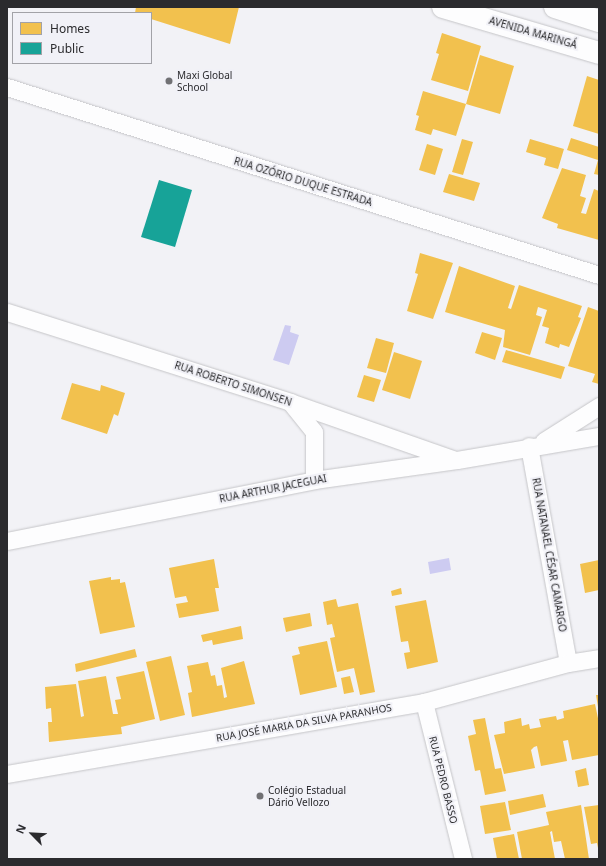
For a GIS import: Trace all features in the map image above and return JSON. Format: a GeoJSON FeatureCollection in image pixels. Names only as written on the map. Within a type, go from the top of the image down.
{"type":"FeatureCollection","features":[{"type":"Feature","properties":{"kind":"main road","name":"AVENIDA MARINGÁ"},"geometry":{"type":"LineString","coordinates":[[443,7],[599,53]]}},
{"type":"Feature","properties":{"kind":"main road"},"geometry":{"type":"LineString","coordinates":[[555,7],[599,21]]}},
{"type":"Feature","properties":{"kind":"street","name":"RUA OZÓRIO DUQUE ESTRADA"},"geometry":{"type":"LineString","coordinates":[[7,87],[599,275]]}},
{"type":"Feature","properties":{"kind":"street","name":"RUA ROBERTO SIMONSEN"},"geometry":{"type":"LineString","coordinates":[[7,312],[290,402],[457,460]]}},
{"type":"Feature","properties":{"kind":"street"},"geometry":{"type":"LineString","coordinates":[[290,402],[314,432],[314,480]]}},
{"type":"Feature","properties":{"kind":"street","name":"RUA ARTHUR JACEGUAI"},"geometry":{"type":"LineString","coordinates":[[534,445],[599,406]]}},
{"type":"Feature","properties":{"kind":"street","name":"RUA ARTHUR JACEGUAI"},"geometry":{"type":"LineString","coordinates":[[7,541],[314,480],[457,460],[534,445],[599,436]]}},
{"type":"Feature","properties":{"kind":"street","name":"RUA NATANAEL CÉSAR CAMARGO"},"geometry":{"type":"LineString","coordinates":[[534,445],[568,663]]}},
{"type":"Feature","properties":{"kind":"street","name":"RUA JOSÉ MARIA DA SILVA PARANHOS"},"geometry":{"type":"LineString","coordinates":[[7,774],[424,702],[568,663],[599,658]]}},
{"type":"Feature","properties":{"kind":"street","name":"RUA PEDRO BASSO"},"geometry":{"type":"LineString","coordinates":[[424,702],[462,859]]}},
{"type":"Feature","properties":{"kind":"water"},"geometry":{"type":"Polygon","coordinates":[[[285,325],[291,326],[290,332],[299,335],[289,365],[273,360],[285,325]]]}},
{"type":"Feature","properties":{"kind":"water"},"geometry":{"type":"Polygon","coordinates":[[[449,558],[451,570],[430,574],[428,562],[449,558]]]}},
{"type":"Feature","properties":{"kind":"building: Homes"},"geometry":{"type":"Polygon","coordinates":[[[136,7],[239,7],[230,44],[152,19],[152,12],[135,12],[136,7]]]}},
{"type":"Feature","properties":{"kind":"building: Homes"},"geometry":{"type":"Polygon","coordinates":[[[442,33],[481,46],[468,91],[431,80],[439,54],[436,53],[442,33]]]}},
{"type":"Feature","properties":{"kind":"building: Homes"},"geometry":{"type":"Polygon","coordinates":[[[480,55],[514,66],[500,114],[466,104],[480,55]]]}},
{"type":"Feature","properties":{"kind":"building: Homes"},"geometry":{"type":"Polygon","coordinates":[[[587,76],[599,80],[599,134],[573,126],[587,76]]]}},
{"type":"Feature","properties":{"kind":"building: Homes"},"geometry":{"type":"Polygon","coordinates":[[[423,91],[466,104],[456,136],[433,129],[431,135],[415,130],[419,116],[416,115],[423,91]]]}},
{"type":"Feature","properties":{"kind":"building: Homes"},"geometry":{"type":"Polygon","coordinates":[[[571,138],[599,147],[598,160],[567,150],[571,138]]]}},
{"type":"Feature","properties":{"kind":"building: Homes"},"geometry":{"type":"Polygon","coordinates":[[[462,139],[473,142],[463,175],[452,172],[462,139]]]}},
{"type":"Feature","properties":{"kind":"building: Homes"},"geometry":{"type":"Polygon","coordinates":[[[530,139],[564,149],[558,169],[544,165],[546,158],[526,152],[530,139]]]}},
{"type":"Feature","properties":{"kind":"building: Homes"},"geometry":{"type":"Polygon","coordinates":[[[427,144],[443,149],[435,175],[419,170],[427,144]]]}},
{"type":"Feature","properties":{"kind":"building: Homes"},"geometry":{"type":"Polygon","coordinates":[[[599,160],[599,175],[594,174],[599,160]]]}},
{"type":"Feature","properties":{"kind":"building: Homes"},"geometry":{"type":"Polygon","coordinates":[[[562,168],[586,175],[580,196],[586,198],[581,213],[586,214],[594,189],[599,191],[599,240],[557,228],[558,224],[542,218],[562,168]]]}},
{"type":"Feature","properties":{"kind":"building: Homes"},"geometry":{"type":"Polygon","coordinates":[[[449,174],[480,183],[474,201],[443,192],[449,174]]]}},
{"type":"Feature","properties":{"kind":"building: Homes"},"geometry":{"type":"Polygon","coordinates":[[[420,253],[453,263],[433,319],[407,311],[418,274],[415,273],[420,253]]]}},
{"type":"Feature","properties":{"kind":"building: Homes"},"geometry":{"type":"Polygon","coordinates":[[[459,266],[515,286],[508,308],[511,309],[519,285],[582,306],[578,317],[581,318],[569,347],[560,344],[559,348],[545,343],[549,328],[542,326],[547,310],[538,307],[536,315],[542,317],[530,355],[503,347],[505,330],[445,312],[459,266]]]}},
{"type":"Feature","properties":{"kind":"building: Homes"},"geometry":{"type":"Polygon","coordinates":[[[588,307],[599,311],[599,384],[592,382],[595,374],[568,366],[588,307]]]}},
{"type":"Feature","properties":{"kind":"building: Homes"},"geometry":{"type":"Polygon","coordinates":[[[482,332],[502,338],[495,360],[475,353],[482,332]]]}},
{"type":"Feature","properties":{"kind":"building: Homes"},"geometry":{"type":"Polygon","coordinates":[[[376,338],[394,343],[386,373],[367,368],[376,338]]]}},
{"type":"Feature","properties":{"kind":"building: Homes"},"geometry":{"type":"Polygon","coordinates":[[[506,350],[565,367],[561,379],[502,362],[506,350]]]}},
{"type":"Feature","properties":{"kind":"building: Homes"},"geometry":{"type":"Polygon","coordinates":[[[394,352],[422,361],[410,399],[382,390],[394,352]]]}},
{"type":"Feature","properties":{"kind":"building: Homes"},"geometry":{"type":"Polygon","coordinates":[[[364,375],[381,380],[374,402],[357,397],[364,375]]]}},
{"type":"Feature","properties":{"kind":"building: Homes"},"geometry":{"type":"Polygon","coordinates":[[[72,383],[100,391],[101,385],[125,393],[118,416],[114,414],[107,434],[61,419],[72,383]]]}},
{"type":"Feature","properties":{"kind":"building: Homes"},"geometry":{"type":"Polygon","coordinates":[[[214,559],[219,588],[215,588],[219,611],[179,618],[176,604],[188,602],[186,596],[175,598],[169,568],[214,559]]]}},
{"type":"Feature","properties":{"kind":"building: Homes"},"geometry":{"type":"Polygon","coordinates":[[[599,560],[599,590],[585,593],[580,564],[599,560]]]}},
{"type":"Feature","properties":{"kind":"building: Homes"},"geometry":{"type":"Polygon","coordinates":[[[111,577],[111,580],[120,579],[120,583],[125,582],[135,627],[100,634],[89,581],[111,577]]]}},
{"type":"Feature","properties":{"kind":"building: Homes"},"geometry":{"type":"Polygon","coordinates":[[[401,588],[402,594],[392,596],[391,591],[401,588]]]}},
{"type":"Feature","properties":{"kind":"building: Homes"},"geometry":{"type":"Polygon","coordinates":[[[336,599],[338,607],[358,603],[375,692],[360,695],[354,668],[337,672],[330,638],[335,637],[332,624],[327,625],[323,602],[336,599]]]}},
{"type":"Feature","properties":{"kind":"building: Homes"},"geometry":{"type":"Polygon","coordinates":[[[426,600],[438,662],[407,669],[404,653],[410,652],[408,641],[401,642],[395,606],[426,600]]]}},
{"type":"Feature","properties":{"kind":"building: Homes"},"geometry":{"type":"Polygon","coordinates":[[[310,613],[312,626],[286,632],[283,618],[310,613]]]}},
{"type":"Feature","properties":{"kind":"building: Homes"},"geometry":{"type":"Polygon","coordinates":[[[241,626],[243,639],[213,645],[212,640],[203,642],[201,635],[241,626]]]}},
{"type":"Feature","properties":{"kind":"building: Homes"},"geometry":{"type":"Polygon","coordinates":[[[327,641],[337,687],[300,695],[292,656],[300,654],[298,647],[327,641]]]}},
{"type":"Feature","properties":{"kind":"building: Homes"},"geometry":{"type":"Polygon","coordinates":[[[135,649],[137,657],[76,672],[75,664],[135,649]]]}},
{"type":"Feature","properties":{"kind":"building: Homes"},"geometry":{"type":"Polygon","coordinates":[[[171,656],[185,715],[160,721],[146,662],[171,656]]]}},
{"type":"Feature","properties":{"kind":"building: Homes"},"geometry":{"type":"Polygon","coordinates":[[[244,661],[255,704],[192,717],[188,693],[192,692],[187,666],[208,662],[211,676],[215,675],[217,686],[222,685],[224,698],[227,697],[221,668],[244,661]]]}},
{"type":"Feature","properties":{"kind":"building: Homes"},"geometry":{"type":"Polygon","coordinates":[[[144,671],[155,719],[121,727],[122,734],[49,742],[48,722],[52,722],[51,708],[46,709],[45,687],[76,684],[81,717],[84,716],[78,681],[106,676],[113,714],[118,714],[115,700],[121,699],[116,677],[144,671]]]}},
{"type":"Feature","properties":{"kind":"building: Homes"},"geometry":{"type":"Polygon","coordinates":[[[350,676],[354,692],[344,694],[341,678],[350,676]]]}},
{"type":"Feature","properties":{"kind":"building: Homes"},"geometry":{"type":"Polygon","coordinates":[[[596,695],[599,695],[599,707],[598,707],[596,695]]]}},
{"type":"Feature","properties":{"kind":"building: Homes"},"geometry":{"type":"Polygon","coordinates":[[[595,704],[599,723],[599,755],[572,760],[568,740],[563,741],[567,761],[541,766],[537,746],[531,750],[535,768],[504,774],[494,735],[505,733],[504,722],[521,718],[522,726],[529,724],[530,729],[541,727],[539,719],[556,716],[557,720],[564,718],[563,711],[595,704]]]}},
{"type":"Feature","properties":{"kind":"building: Homes"},"geometry":{"type":"Polygon","coordinates":[[[485,718],[495,769],[501,768],[506,791],[485,795],[480,770],[475,771],[468,736],[476,734],[473,720],[485,718]]]}},
{"type":"Feature","properties":{"kind":"building: Homes"},"geometry":{"type":"Polygon","coordinates":[[[586,768],[589,785],[578,787],[575,771],[586,768]]]}},
{"type":"Feature","properties":{"kind":"building: Homes"},"geometry":{"type":"Polygon","coordinates":[[[543,794],[546,807],[510,815],[508,801],[543,794]]]}},
{"type":"Feature","properties":{"kind":"building: Homes"},"geometry":{"type":"Polygon","coordinates":[[[505,802],[511,830],[485,834],[480,806],[505,802]]]}},
{"type":"Feature","properties":{"kind":"building: Homes"},"geometry":{"type":"Polygon","coordinates":[[[581,805],[589,859],[565,859],[561,841],[554,842],[552,831],[550,832],[555,859],[522,859],[517,832],[549,825],[546,812],[581,805]]]}},
{"type":"Feature","properties":{"kind":"building: Homes"},"geometry":{"type":"Polygon","coordinates":[[[599,805],[598,848],[597,843],[591,844],[584,807],[599,805]]]}},
{"type":"Feature","properties":{"kind":"building: Homes"},"geometry":{"type":"Polygon","coordinates":[[[514,834],[519,859],[497,859],[493,838],[514,834]]]}},
{"type":"Feature","properties":{"kind":"building: Public"},"geometry":{"type":"Polygon","coordinates":[[[159,180],[192,190],[175,247],[141,237],[159,180]]]}},
{"type":"Feature","properties":{"kind":"place","name":"Maxi Global School"},"geometry":{"type":"Point","coordinates":[169,81]}},
{"type":"Feature","properties":{"kind":"place","name":"Colégio Estadual Dário Vellozo"},"geometry":{"type":"Point","coordinates":[260,796]}}]}
